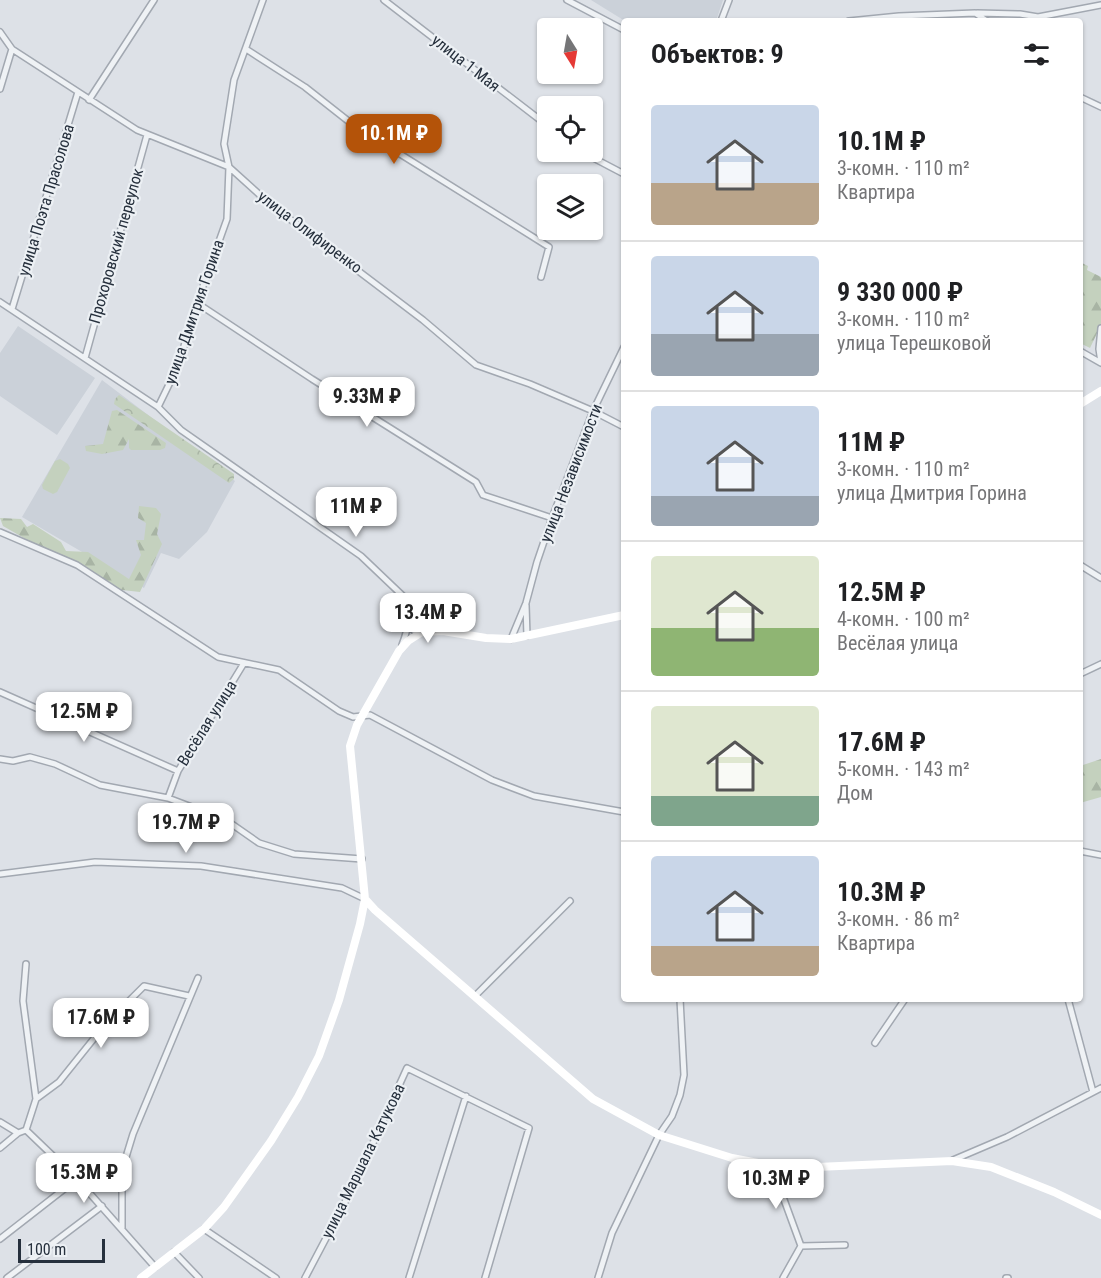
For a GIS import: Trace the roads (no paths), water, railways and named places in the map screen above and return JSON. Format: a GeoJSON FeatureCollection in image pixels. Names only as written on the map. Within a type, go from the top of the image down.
{"type":"FeatureCollection","features":[{"type":"Feature","properties":{"kind":"street"},"geometry":{"type":"LineString","coordinates":[[90,100],[154,0]]}},
{"type":"Feature","properties":{"kind":"street","name":"улица Дмитрия Горина"},"geometry":{"type":"LineString","coordinates":[[158,407],[178,366],[197,303],[227,219],[229,166],[224,144],[234,80],[263,0]]}},
{"type":"Feature","properties":{"kind":"street","name":"улица 1 Мая"},"geometry":{"type":"LineString","coordinates":[[384,0],[537,118]]}},
{"type":"Feature","properties":{"kind":"street"},"geometry":{"type":"LineString","coordinates":[[567,0],[621,28]]}},
{"type":"Feature","properties":{"kind":"street"},"geometry":{"type":"LineString","coordinates":[[722,18],[729,0]]}},
{"type":"Feature","properties":{"kind":"street"},"geometry":{"type":"LineString","coordinates":[[879,18],[975,13],[1020,14],[1038,17],[1101,5]]}},
{"type":"Feature","properties":{"kind":"street"},"geometry":{"type":"LineString","coordinates":[[975,13],[982,18]]}},
{"type":"Feature","properties":{"kind":"street","name":"улица Олифиренко"},"geometry":{"type":"LineString","coordinates":[[0,32],[12,49],[147,135],[229,166],[270,204],[423,320],[476,365],[530,384],[593,411],[621,426]]}},
{"type":"Feature","properties":{"kind":"street"},"geometry":{"type":"LineString","coordinates":[[246,48],[304,87],[352,124],[549,247],[541,277]]}},
{"type":"Feature","properties":{"kind":"street"},"geometry":{"type":"LineString","coordinates":[[0,89],[12,49]]}},
{"type":"Feature","properties":{"kind":"street","name":"улица Поэта Прасолова"},"geometry":{"type":"LineString","coordinates":[[12,309],[78,92]]}},
{"type":"Feature","properties":{"kind":"street"},"geometry":{"type":"LineString","coordinates":[[1083,98],[1101,107]]}},
{"type":"Feature","properties":{"kind":"street","name":"Прохоровский переулок"},"geometry":{"type":"LineString","coordinates":[[85,358],[147,135]]}},
{"type":"Feature","properties":{"kind":"street"},"geometry":{"type":"LineString","coordinates":[[601,162],[621,172]]}},
{"type":"Feature","properties":{"kind":"street"},"geometry":{"type":"LineString","coordinates":[[0,302],[158,407],[181,430],[361,556],[425,617],[428,625],[399,651]]}},
{"type":"Feature","properties":{"kind":"street"},"geometry":{"type":"LineString","coordinates":[[197,303],[312,379],[476,482],[483,495],[552,518]]}},
{"type":"Feature","properties":{"kind":"street"},"geometry":{"type":"LineString","coordinates":[[1101,328],[1099,349],[1101,362]]}},
{"type":"Feature","properties":{"kind":"street","name":"улица Независимости"},"geometry":{"type":"LineString","coordinates":[[526,603],[552,518],[593,411],[621,353]]}},
{"type":"Feature","properties":{"kind":"street"},"geometry":{"type":"LineString","coordinates":[[1083,353],[1101,362]]}},
{"type":"Feature","properties":{"kind":"street"},"geometry":{"type":"LineString","coordinates":[[1083,402],[1101,391]]}},
{"type":"Feature","properties":{"kind":"street"},"geometry":{"type":"LineString","coordinates":[[0,532],[77,565],[219,657],[279,670],[339,711],[353,717],[370,715],[492,780],[534,796],[621,811]]}},
{"type":"Feature","properties":{"kind":"street"},"geometry":{"type":"LineString","coordinates":[[1083,567],[1101,578]]}},
{"type":"Feature","properties":{"kind":"street"},"geometry":{"type":"LineString","coordinates":[[399,592],[413,631],[422,632],[453,632],[486,638],[511,639],[621,616]]}},
{"type":"Feature","properties":{"kind":"street"},"geometry":{"type":"LineString","coordinates":[[526,603],[527,636]]}},
{"type":"Feature","properties":{"kind":"street"},"geometry":{"type":"LineString","coordinates":[[511,639],[526,603]]}},
{"type":"Feature","properties":{"kind":"street"},"geometry":{"type":"LineString","coordinates":[[141,1278],[204,1229],[224,1207],[271,1141],[319,1056],[339,1000],[365,898],[363,859],[356,818],[350,746],[357,725],[399,651],[411,618],[416,614],[425,617],[453,632]]}},
{"type":"Feature","properties":{"kind":"street","name":"Весёлая улица"},"geometry":{"type":"LineString","coordinates":[[0,692],[178,771],[244,663]]}},
{"type":"Feature","properties":{"kind":"street"},"geometry":{"type":"LineString","coordinates":[[1083,673],[1101,664]]}},
{"type":"Feature","properties":{"kind":"street"},"geometry":{"type":"LineString","coordinates":[[0,759],[13,761],[30,757],[55,764],[100,785],[168,798],[226,820],[259,843],[294,854],[363,859]]}},
{"type":"Feature","properties":{"kind":"street"},"geometry":{"type":"LineString","coordinates":[[168,798],[178,771]]}},
{"type":"Feature","properties":{"kind":"street"},"geometry":{"type":"LineString","coordinates":[[1083,852],[1101,855]]}},
{"type":"Feature","properties":{"kind":"street"},"geometry":{"type":"LineString","coordinates":[[0,874],[95,862],[201,866],[342,888],[365,898],[375,910],[592,1099],[659,1136],[732,1158],[769,1165],[817,1167],[952,1161],[991,1167],[1054,1192],[1101,1215]]}},
{"type":"Feature","properties":{"kind":"street"},"geometry":{"type":"LineString","coordinates":[[475,996],[570,901]]}},
{"type":"Feature","properties":{"kind":"street"},"geometry":{"type":"LineString","coordinates":[[26,964],[22,1001],[36,1099],[26,1130]]}},
{"type":"Feature","properties":{"kind":"street"},"geometry":{"type":"LineString","coordinates":[[122,1228],[122,1170],[132,1134],[198,978]]}},
{"type":"Feature","properties":{"kind":"street"},"geometry":{"type":"LineString","coordinates":[[36,1099],[58,1082],[104,1026],[144,986],[189,996]]}},
{"type":"Feature","properties":{"kind":"street"},"geometry":{"type":"LineString","coordinates":[[598,1278],[612,1233],[659,1136],[672,1116],[684,1075],[680,1002]]}},
{"type":"Feature","properties":{"kind":"street"},"geometry":{"type":"LineString","coordinates":[[876,1043],[903,1002]]}},
{"type":"Feature","properties":{"kind":"street"},"geometry":{"type":"LineString","coordinates":[[1069,1002],[1093,1092]]}},
{"type":"Feature","properties":{"kind":"street","name":"улица Маршала Катукова"},"geometry":{"type":"LineString","coordinates":[[305,1278],[353,1187],[407,1068],[529,1128],[485,1278]]}},
{"type":"Feature","properties":{"kind":"street"},"geometry":{"type":"LineString","coordinates":[[952,1161],[1007,1137],[1101,1088]]}},
{"type":"Feature","properties":{"kind":"street"},"geometry":{"type":"LineString","coordinates":[[409,1278],[466,1096]]}},
{"type":"Feature","properties":{"kind":"street"},"geometry":{"type":"LineString","coordinates":[[0,1122],[18,1133]]}},
{"type":"Feature","properties":{"kind":"street"},"geometry":{"type":"LineString","coordinates":[[0,1148],[18,1133],[26,1130]]}},
{"type":"Feature","properties":{"kind":"street"},"geometry":{"type":"LineString","coordinates":[[26,1130],[77,1179],[155,1267]]}},
{"type":"Feature","properties":{"kind":"street"},"geometry":{"type":"LineString","coordinates":[[769,1165],[775,1175],[801,1246],[783,1278]]}},
{"type":"Feature","properties":{"kind":"street"},"geometry":{"type":"LineString","coordinates":[[0,1239],[77,1179]]}},
{"type":"Feature","properties":{"kind":"street"},"geometry":{"type":"LineString","coordinates":[[7,1278],[102,1206]]}},
{"type":"Feature","properties":{"kind":"street"},"geometry":{"type":"LineString","coordinates":[[204,1229],[276,1278]]}},
{"type":"Feature","properties":{"kind":"street"},"geometry":{"type":"LineString","coordinates":[[801,1246],[845,1245]]}},
{"type":"Feature","properties":{"kind":"street"},"geometry":{"type":"LineString","coordinates":[[174,1252],[200,1278]]}}]}
